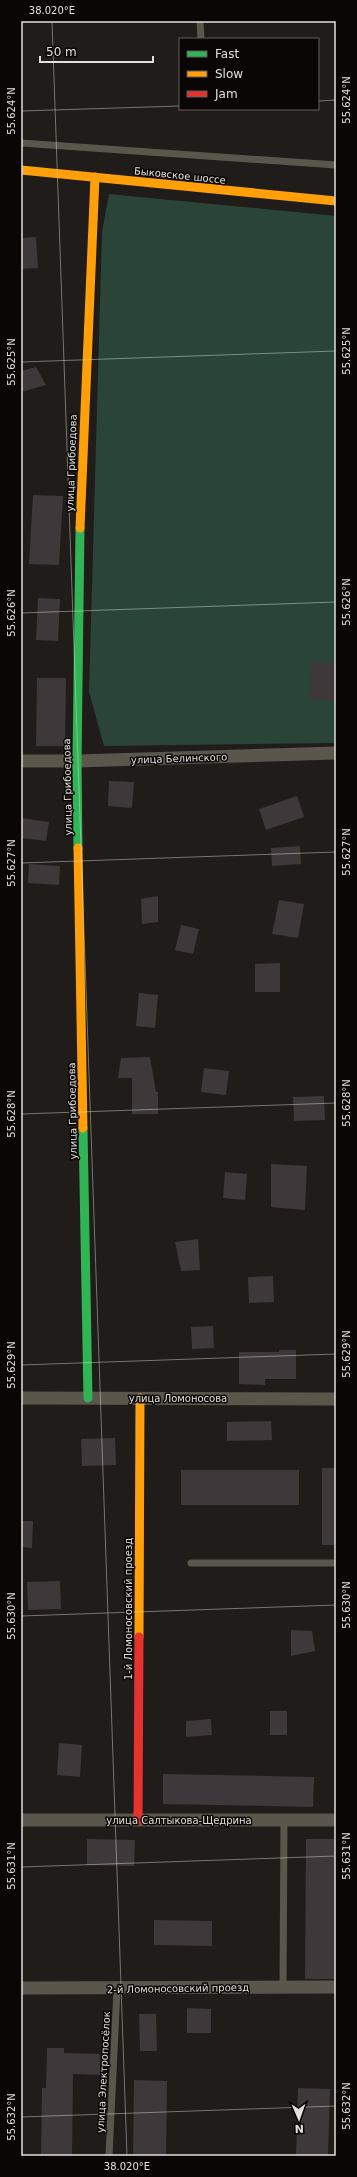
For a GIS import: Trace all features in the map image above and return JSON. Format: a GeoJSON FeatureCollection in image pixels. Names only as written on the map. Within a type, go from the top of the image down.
{"type":"FeatureCollection","features":[{"type":"Feature","properties":{"kind":"street","name":"Быковское шоссе"},"geometry":{"type":"LineString","coordinates":[[21,170],[336,201]]}},
{"type":"Feature","properties":{"kind":"street","name":"улица Грибоедова"},"geometry":{"type":"LineString","coordinates":[[88,1398],[77,761],[80,490],[94,177]]}},
{"type":"Feature","properties":{"kind":"street","name":"улица Белинского"},"geometry":{"type":"LineString","coordinates":[[21,761],[77,761],[336,752]]}},
{"type":"Feature","properties":{"kind":"street","name":"улица Ломоносова"},"geometry":{"type":"LineString","coordinates":[[21,1398],[336,1399]]}},
{"type":"Feature","properties":{"kind":"street","name":"1-й Ломоносовский проезд"},"geometry":{"type":"LineString","coordinates":[[138,1821],[140,1398]]}},
{"type":"Feature","properties":{"kind":"street","name":"улица Салтыкова-Щедрина"},"geometry":{"type":"LineString","coordinates":[[21,1820],[336,1820]]}},
{"type":"Feature","properties":{"kind":"street","name":"2-й Ломоносовский проезд"},"geometry":{"type":"LineString","coordinates":[[21,1988],[117,1989],[336,1987]]}},
{"type":"Feature","properties":{"kind":"lane"},"geometry":{"type":"LineString","coordinates":[[200,21],[200,38]]}},
{"type":"Feature","properties":{"kind":"lane"},"geometry":{"type":"LineString","coordinates":[[21,143],[336,165]]}},
{"type":"Feature","properties":{"kind":"lane"},"geometry":{"type":"LineString","coordinates":[[191,1563],[336,1563]]}},
{"type":"Feature","properties":{"kind":"lane"},"geometry":{"type":"LineString","coordinates":[[283,1987],[284,1820]]}},
{"type":"Feature","properties":{"kind":"lane","name":"улица Электропосёлок"},"geometry":{"type":"LineString","coordinates":[[109,2156],[117,1989]]}},
{"type":"Feature","properties":{"kind":"green space"},"geometry":{"type":"Polygon","coordinates":[[[109,194],[336,216],[336,743],[104,746],[89,692],[102,232],[109,194]]]}},
{"type":"Feature","properties":{"kind":"building"},"geometry":{"type":"Polygon","coordinates":[[[36,237],[38,268],[21,269],[21,238],[36,237]]]}},
{"type":"Feature","properties":{"kind":"building"},"geometry":{"type":"Polygon","coordinates":[[[36,367],[46,385],[21,392],[21,371],[36,367]]]}},
{"type":"Feature","properties":{"kind":"building"},"geometry":{"type":"Polygon","coordinates":[[[33,495],[63,496],[59,565],[29,564],[33,495]]]}},
{"type":"Feature","properties":{"kind":"building"},"geometry":{"type":"Polygon","coordinates":[[[38,598],[60,599],[58,641],[36,640],[38,598]]]}},
{"type":"Feature","properties":{"kind":"building"},"geometry":{"type":"Polygon","coordinates":[[[311,662],[336,663],[336,701],[310,700],[311,662]]]}},
{"type":"Feature","properties":{"kind":"building"},"geometry":{"type":"Polygon","coordinates":[[[37,678],[66,678],[65,746],[36,746],[37,678]]]}},
{"type":"Feature","properties":{"kind":"building"},"geometry":{"type":"Polygon","coordinates":[[[109,781],[134,782],[132,808],[108,806],[109,781]]]}},
{"type":"Feature","properties":{"kind":"building"},"geometry":{"type":"Polygon","coordinates":[[[297,796],[304,817],[266,830],[259,809],[297,796]]]}},
{"type":"Feature","properties":{"kind":"building"},"geometry":{"type":"Polygon","coordinates":[[[21,818],[49,822],[46,841],[21,838],[21,818]]]}},
{"type":"Feature","properties":{"kind":"building"},"geometry":{"type":"Polygon","coordinates":[[[300,846],[301,864],[272,866],[271,848],[300,846]]]}},
{"type":"Feature","properties":{"kind":"building"},"geometry":{"type":"Polygon","coordinates":[[[29,864],[60,866],[59,885],[28,883],[29,864]]]}},
{"type":"Feature","properties":{"kind":"building"},"geometry":{"type":"Polygon","coordinates":[[[158,896],[158,922],[142,924],[141,899],[158,896]]]}},
{"type":"Feature","properties":{"kind":"building"},"geometry":{"type":"Polygon","coordinates":[[[279,900],[304,904],[298,938],[272,934],[279,900]]]}},
{"type":"Feature","properties":{"kind":"building"},"geometry":{"type":"Polygon","coordinates":[[[181,925],[199,929],[193,954],[175,950],[181,925]]]}},
{"type":"Feature","properties":{"kind":"building"},"geometry":{"type":"Polygon","coordinates":[[[280,963],[280,992],[255,992],[255,964],[280,963]]]}},
{"type":"Feature","properties":{"kind":"building"},"geometry":{"type":"Polygon","coordinates":[[[139,993],[158,995],[155,1028],[136,1026],[139,993]]]}},
{"type":"Feature","properties":{"kind":"building"},"geometry":{"type":"Polygon","coordinates":[[[150,1057],[156,1092],[158,1092],[158,1114],[132,1114],[132,1078],[118,1078],[121,1058],[150,1057]]]}},
{"type":"Feature","properties":{"kind":"building"},"geometry":{"type":"Polygon","coordinates":[[[204,1068],[229,1071],[226,1095],[201,1092],[204,1068]]]}},
{"type":"Feature","properties":{"kind":"building"},"geometry":{"type":"Polygon","coordinates":[[[324,1096],[325,1120],[294,1121],[293,1097],[324,1096]]]}},
{"type":"Feature","properties":{"kind":"building"},"geometry":{"type":"Polygon","coordinates":[[[271,1164],[307,1166],[305,1210],[271,1207],[271,1164]]]}},
{"type":"Feature","properties":{"kind":"building"},"geometry":{"type":"Polygon","coordinates":[[[225,1172],[247,1174],[245,1200],[223,1198],[225,1172]]]}},
{"type":"Feature","properties":{"kind":"building"},"geometry":{"type":"Polygon","coordinates":[[[198,1239],[200,1270],[181,1271],[175,1242],[198,1239]]]}},
{"type":"Feature","properties":{"kind":"building"},"geometry":{"type":"Polygon","coordinates":[[[273,1276],[274,1302],[249,1303],[248,1277],[273,1276]]]}},
{"type":"Feature","properties":{"kind":"building"},"geometry":{"type":"Polygon","coordinates":[[[213,1326],[214,1348],[192,1349],[191,1327],[213,1326]]]}},
{"type":"Feature","properties":{"kind":"building"},"geometry":{"type":"Polygon","coordinates":[[[279,1350],[296,1350],[296,1379],[265,1379],[265,1385],[239,1384],[239,1352],[279,1352],[279,1350]]]}},
{"type":"Feature","properties":{"kind":"building"},"geometry":{"type":"Polygon","coordinates":[[[271,1421],[272,1440],[227,1441],[227,1422],[271,1421]]]}},
{"type":"Feature","properties":{"kind":"building"},"geometry":{"type":"Polygon","coordinates":[[[115,1438],[116,1465],[82,1466],[81,1439],[115,1438]]]}},
{"type":"Feature","properties":{"kind":"building"},"geometry":{"type":"Polygon","coordinates":[[[322,1468],[336,1468],[336,1545],[322,1545],[322,1468]]]}},
{"type":"Feature","properties":{"kind":"building"},"geometry":{"type":"Polygon","coordinates":[[[181,1470],[299,1470],[299,1505],[181,1505],[181,1470]]]}},
{"type":"Feature","properties":{"kind":"building"},"geometry":{"type":"Polygon","coordinates":[[[21,1521],[33,1521],[32,1548],[21,1547],[21,1521]]]}},
{"type":"Feature","properties":{"kind":"building"},"geometry":{"type":"Polygon","coordinates":[[[60,1581],[61,1609],[28,1610],[27,1582],[60,1581]]]}},
{"type":"Feature","properties":{"kind":"building"},"geometry":{"type":"Polygon","coordinates":[[[291,1630],[312,1631],[315,1651],[291,1656],[291,1630]]]}},
{"type":"Feature","properties":{"kind":"building"},"geometry":{"type":"Polygon","coordinates":[[[270,1711],[287,1711],[287,1735],[270,1735],[270,1711]]]}},
{"type":"Feature","properties":{"kind":"building"},"geometry":{"type":"Polygon","coordinates":[[[211,1719],[212,1735],[186,1737],[186,1721],[211,1719]]]}},
{"type":"Feature","properties":{"kind":"building"},"geometry":{"type":"Polygon","coordinates":[[[59,1743],[82,1745],[80,1777],[57,1775],[59,1743]]]}},
{"type":"Feature","properties":{"kind":"building"},"geometry":{"type":"Polygon","coordinates":[[[163,1774],[314,1777],[313,1807],[163,1804],[163,1774]]]}},
{"type":"Feature","properties":{"kind":"building"},"geometry":{"type":"Polygon","coordinates":[[[87,1839],[135,1840],[134,1866],[87,1865],[87,1839]]]}},
{"type":"Feature","properties":{"kind":"building"},"geometry":{"type":"Polygon","coordinates":[[[306,1839],[336,1839],[336,1979],[305,1979],[306,1839]]]}},
{"type":"Feature","properties":{"kind":"building"},"geometry":{"type":"Polygon","coordinates":[[[154,1920],[212,1921],[212,1946],[154,1945],[154,1920]]]}},
{"type":"Feature","properties":{"kind":"building"},"geometry":{"type":"Polygon","coordinates":[[[187,2008],[211,2009],[211,2033],[187,2033],[187,2008]]]}},
{"type":"Feature","properties":{"kind":"building"},"geometry":{"type":"Polygon","coordinates":[[[139,2014],[156,2014],[157,2051],[140,2051],[139,2014]]]}},
{"type":"Feature","properties":{"kind":"building"},"geometry":{"type":"Polygon","coordinates":[[[47,2048],[64,2048],[64,2053],[100,2054],[100,2075],[73,2074],[72,2156],[41,2156],[42,2088],[46,2088],[47,2048]]]}},
{"type":"Feature","properties":{"kind":"building"},"geometry":{"type":"Polygon","coordinates":[[[134,2080],[167,2081],[166,2156],[133,2156],[134,2080]]]}},
{"type":"Feature","properties":{"kind":"building"},"geometry":{"type":"Polygon","coordinates":[[[298,2088],[330,2089],[328,2156],[296,2156],[298,2088]]]}},
{"type":"Feature","properties":{"kind":"traffic: fast"},"geometry":{"type":"LineString","coordinates":[[78,848],[77,761],[80,528]]}},
{"type":"Feature","properties":{"kind":"traffic: fast"},"geometry":{"type":"LineString","coordinates":[[83,1128],[88,1398]]}},
{"type":"Feature","properties":{"kind":"traffic: slow"},"geometry":{"type":"LineString","coordinates":[[21,170],[336,201]]}},
{"type":"Feature","properties":{"kind":"traffic: slow"},"geometry":{"type":"LineString","coordinates":[[80,528],[95,177]]}},
{"type":"Feature","properties":{"kind":"traffic: slow"},"geometry":{"type":"LineString","coordinates":[[78,848],[83,1128]]}},
{"type":"Feature","properties":{"kind":"traffic: slow"},"geometry":{"type":"LineString","coordinates":[[139,1637],[140,1398]]}},
{"type":"Feature","properties":{"kind":"traffic: jam"},"geometry":{"type":"LineString","coordinates":[[138,1821],[139,1637]]}}]}
